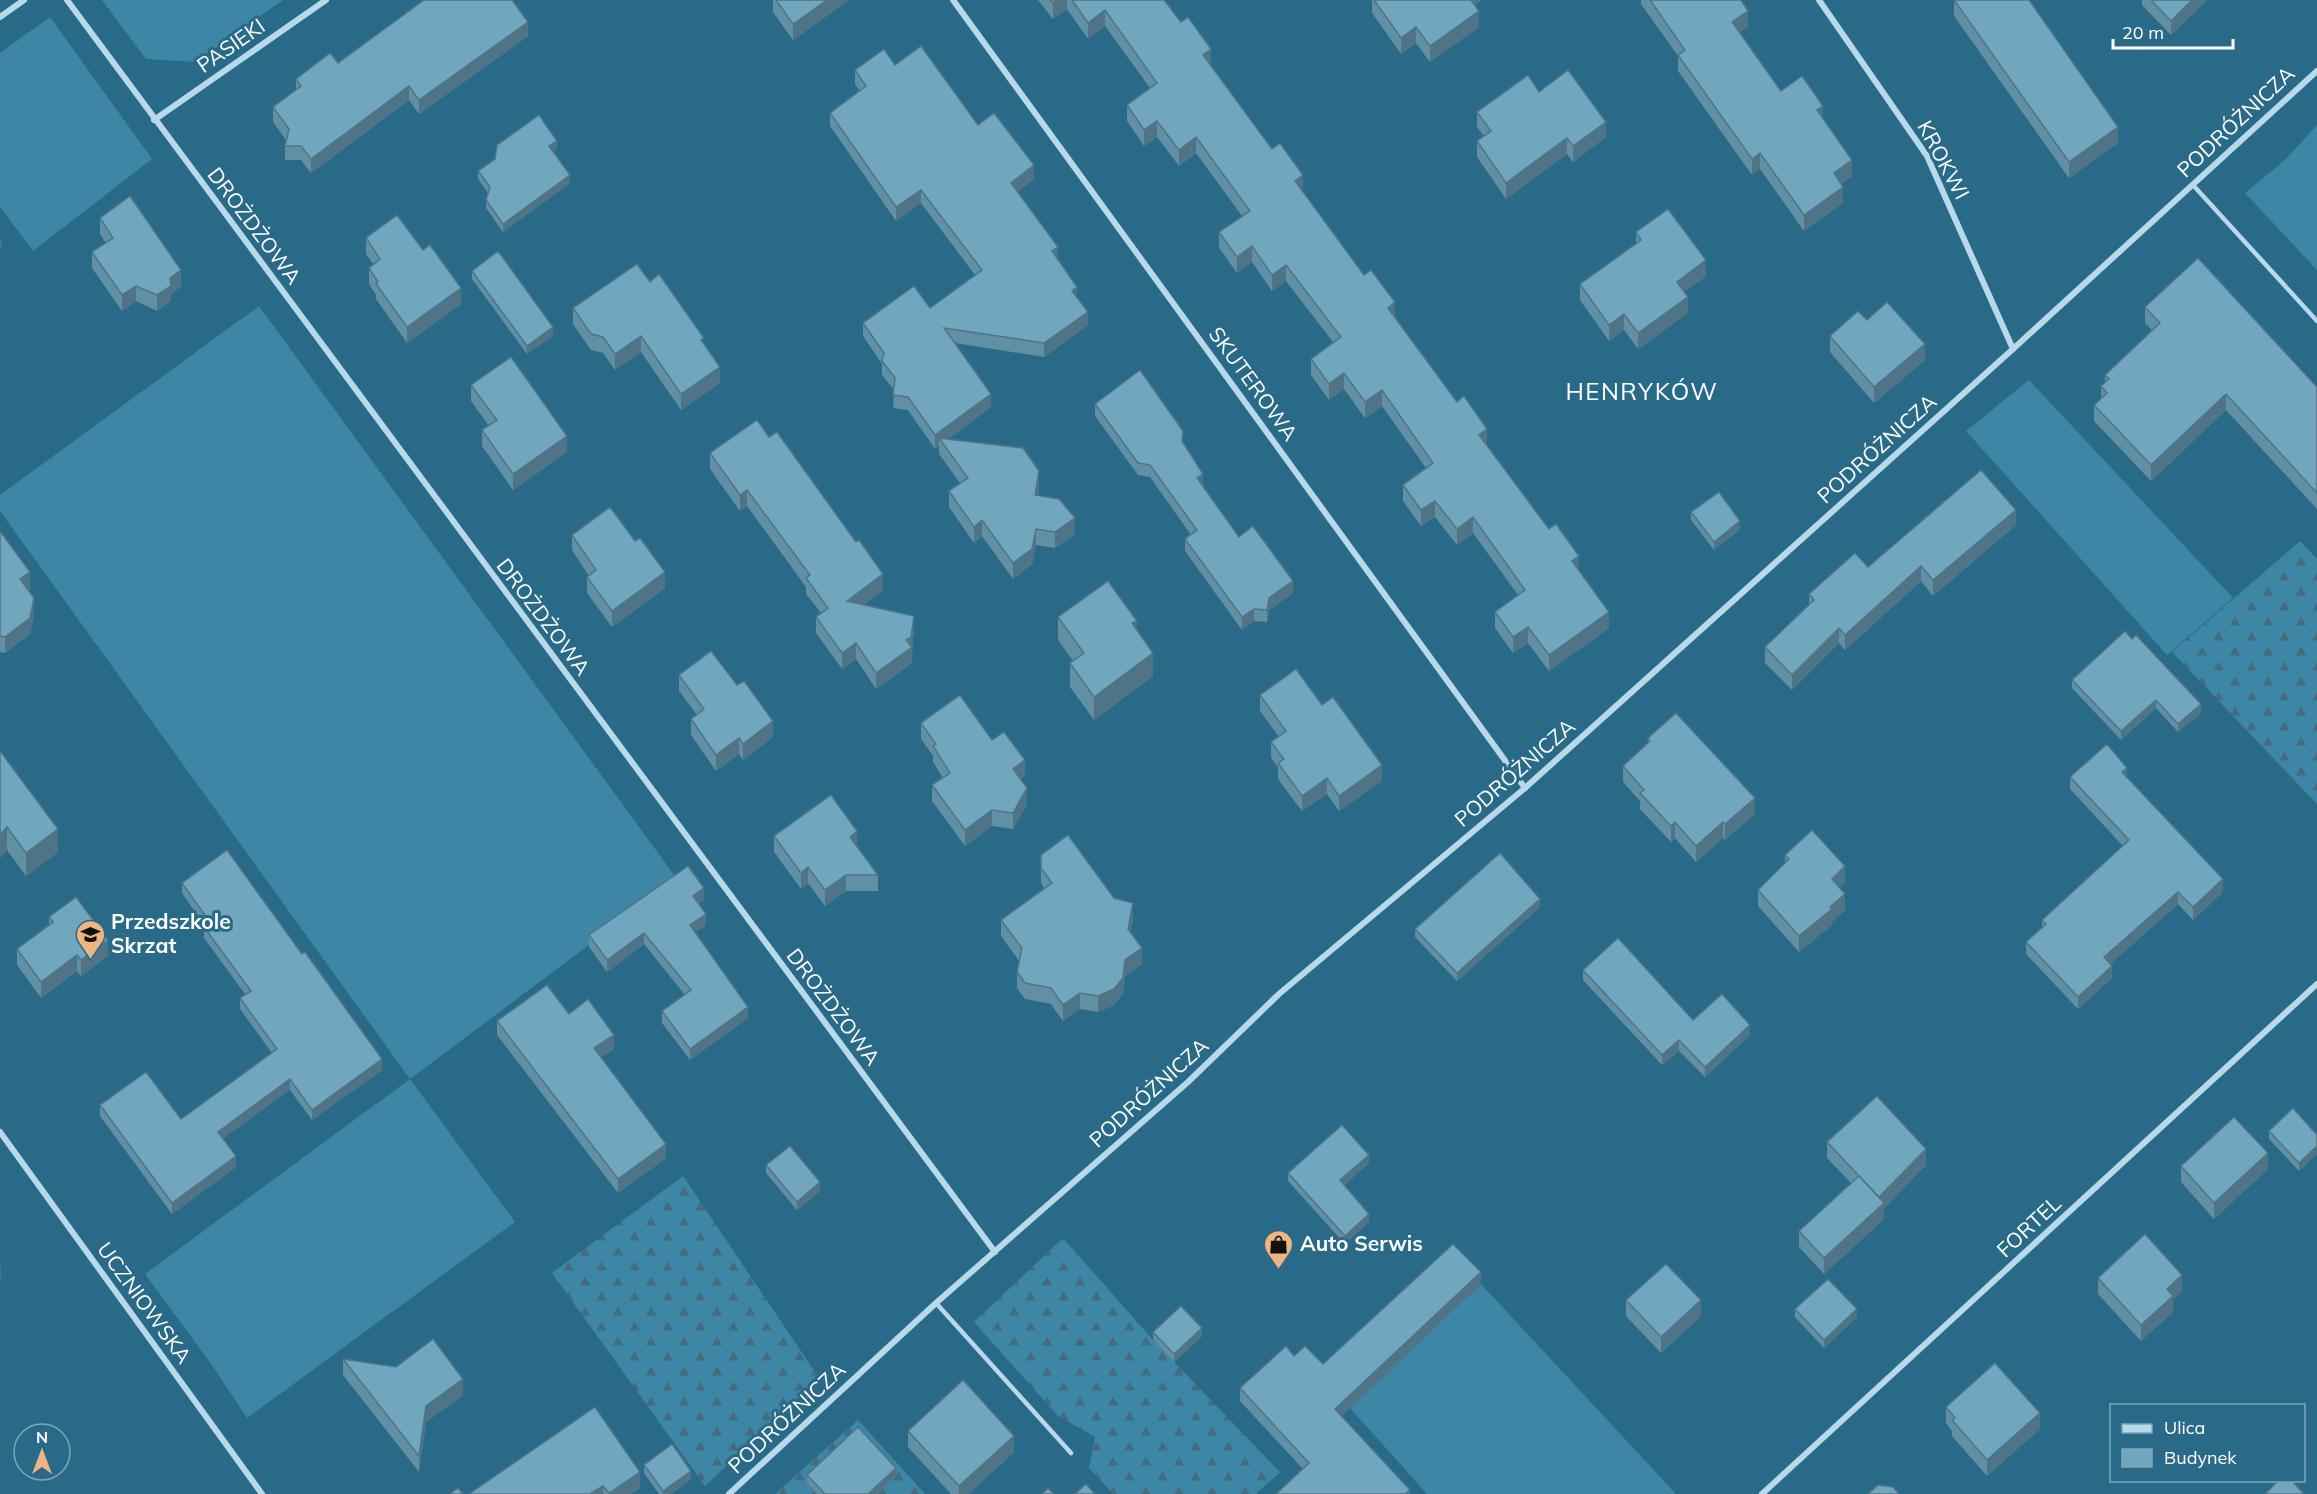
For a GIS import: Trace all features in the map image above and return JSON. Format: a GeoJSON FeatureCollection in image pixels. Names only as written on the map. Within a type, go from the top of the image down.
{"type":"FeatureCollection","features":[{"type":"Feature","properties":{"kind":"street"},"geometry":{"type":"LineString","coordinates":[[0,17],[24,0]]}},
{"type":"Feature","properties":{"kind":"street","name":"DROŻDŻOWA"},"geometry":{"type":"LineString","coordinates":[[67,0],[995,1252]]}},
{"type":"Feature","properties":{"kind":"street","name":"PASIEKI"},"geometry":{"type":"LineString","coordinates":[[154,120],[326,0]]}},
{"type":"Feature","properties":{"kind":"street","name":"SKUTEROWA"},"geometry":{"type":"LineString","coordinates":[[953,0],[1525,788]]}},
{"type":"Feature","properties":{"kind":"street","name":"KROKWI"},"geometry":{"type":"LineString","coordinates":[[1820,0],[1927,156],[2013,349]]}},
{"type":"Feature","properties":{"kind":"street","name":"PODRÓŻNICZA"},"geometry":{"type":"LineString","coordinates":[[729,1494],[936,1303],[1188,1082],[1279,994],[1525,788],[2013,349],[2317,71]]}},
{"type":"Feature","properties":{"kind":"street","name":"FORTEL"},"geometry":{"type":"LineString","coordinates":[[1762,1494],[2317,984]]}},
{"type":"Feature","properties":{"kind":"street","name":"UCZNIOWSKA"},"geometry":{"type":"LineString","coordinates":[[0,1132],[262,1494]]}},
{"type":"Feature","properties":{"kind":"lane"},"geometry":{"type":"LineString","coordinates":[[2193,185],[2317,321]]}},
{"type":"Feature","properties":{"kind":"lane"},"geometry":{"type":"LineString","coordinates":[[936,1303],[1071,1453]]}},
{"type":"Feature","properties":{"kind":"green space"},"geometry":{"type":"Polygon","coordinates":[[[102,0],[283,0],[196,62],[146,59],[102,0]]]}},
{"type":"Feature","properties":{"kind":"green space"},"geometry":{"type":"Polygon","coordinates":[[[50,17],[152,159],[33,251],[0,207],[0,53],[50,17]]]}},
{"type":"Feature","properties":{"kind":"green space"},"geometry":{"type":"Polygon","coordinates":[[[2317,125],[2317,270],[2245,193],[2286,159],[2317,125]]]}},
{"type":"Feature","properties":{"kind":"green space"},"geometry":{"type":"Polygon","coordinates":[[[259,306],[677,879],[410,1079],[0,511],[0,495],[259,306]]]}},
{"type":"Feature","properties":{"kind":"green space"},"geometry":{"type":"Polygon","coordinates":[[[2029,380],[2233,598],[2167,655],[1966,431],[2029,380]]]}},
{"type":"Feature","properties":{"kind":"green space"},"geometry":{"type":"Polygon","coordinates":[[[2300,541],[2317,559],[2317,804],[2172,652],[2300,541]]]}},
{"type":"Feature","properties":{"kind":"green space"},"geometry":{"type":"Polygon","coordinates":[[[410,1079],[515,1222],[247,1418],[209,1361],[145,1274],[410,1079]]]}},
{"type":"Feature","properties":{"kind":"green space"},"geometry":{"type":"Polygon","coordinates":[[[683,1176],[819,1378],[705,1486],[552,1273],[683,1176]]]}},
{"type":"Feature","properties":{"kind":"green space"},"geometry":{"type":"Polygon","coordinates":[[[1063,1238],[1153,1340],[1280,1472],[1256,1494],[1113,1494],[1089,1468],[1095,1437],[1058,1416],[974,1322],[1063,1238]]]}},
{"type":"Feature","properties":{"kind":"green space"},"geometry":{"type":"Polygon","coordinates":[[[1481,1284],[1676,1494],[1427,1494],[1350,1408],[1481,1284]]]}},
{"type":"Feature","properties":{"kind":"green space"},"geometry":{"type":"Polygon","coordinates":[[[858,1420],[925,1494],[775,1494],[858,1420]]]}},
{"type":"Feature","properties":{"kind":"building"},"geometry":{"type":"Polygon","coordinates":[[[424,0],[512,0],[528,22],[419,100],[409,86],[311,159],[301,146],[285,146],[289,129],[273,107],[301,86],[296,79],[330,53],[338,63],[424,0]]]}},
{"type":"Feature","properties":{"kind":"building"},"geometry":{"type":"Polygon","coordinates":[[[776,0],[827,0],[793,24],[776,0]]]}},
{"type":"Feature","properties":{"kind":"building"},"geometry":{"type":"Polygon","coordinates":[[[1072,0],[1164,0],[1181,22],[1188,17],[1211,49],[1203,55],[1272,149],[1280,143],[1303,175],[1295,181],[1364,275],[1371,270],[1395,302],[1388,308],[1457,402],[1464,396],[1487,429],[1479,435],[1549,529],[1556,524],[1579,556],[1572,561],[1609,612],[1549,655],[1528,627],[1513,637],[1495,612],[1525,590],[1473,517],[1457,529],[1435,501],[1421,510],[1403,485],[1433,463],[1382,390],[1365,402],[1344,373],[1329,384],[1311,359],[1341,337],[1286,265],[1272,275],[1252,246],[1237,257],[1219,232],[1250,211],[1196,137],[1179,150],[1157,121],[1144,130],[1127,105],[1157,83],[1105,10],[1088,23],[1072,0]]]}},
{"type":"Feature","properties":{"kind":"building"},"geometry":{"type":"Polygon","coordinates":[[[1374,0],[1471,0],[1479,11],[1430,46],[1416,27],[1401,38],[1374,0]]]}},
{"type":"Feature","properties":{"kind":"building"},"geometry":{"type":"Polygon","coordinates":[[[1650,0],[1741,0],[1748,11],[1732,22],[1781,91],[1802,76],[1823,106],[1817,110],[1852,160],[1834,173],[1843,187],[1804,215],[1760,153],[1752,159],[1678,55],[1685,50],[1650,0]]]}},
{"type":"Feature","properties":{"kind":"building"},"geometry":{"type":"Polygon","coordinates":[[[1954,0],[2029,0],[2118,127],[2069,162],[1954,0]]]}},
{"type":"Feature","properties":{"kind":"building"},"geometry":{"type":"Polygon","coordinates":[[[2151,0],[2192,0],[2171,21],[2151,0]]]}},
{"type":"Feature","properties":{"kind":"building"},"geometry":{"type":"Polygon","coordinates":[[[921,46],[978,125],[994,113],[1034,165],[1011,183],[1058,247],[1052,251],[1077,287],[1072,291],[1088,312],[1044,343],[944,328],[991,394],[935,435],[908,397],[893,395],[895,378],[882,361],[884,353],[863,323],[914,286],[930,308],[982,270],[921,190],[896,207],[830,113],[866,86],[855,70],[884,49],[895,65],[921,46]]]}},
{"type":"Feature","properties":{"kind":"building"},"geometry":{"type":"Polygon","coordinates":[[[1568,70],[1606,122],[1573,146],[1567,138],[1506,183],[1477,141],[1491,131],[1477,112],[1528,75],[1539,92],[1568,70]]]}},
{"type":"Feature","properties":{"kind":"building"},"geometry":{"type":"Polygon","coordinates":[[[539,115],[557,141],[549,146],[570,175],[503,224],[486,200],[490,187],[478,171],[495,159],[497,145],[539,115]]]}},
{"type":"Feature","properties":{"kind":"building"},"geometry":{"type":"Polygon","coordinates":[[[130,196],[181,270],[170,278],[171,286],[157,295],[136,286],[122,295],[92,252],[113,238],[100,218],[130,196]]]}},
{"type":"Feature","properties":{"kind":"building"},"geometry":{"type":"Polygon","coordinates":[[[1668,209],[1706,260],[1677,282],[1688,297],[1638,333],[1624,314],[1609,325],[1580,284],[1641,240],[1636,232],[1668,209]]]}},
{"type":"Feature","properties":{"kind":"building"},"geometry":{"type":"Polygon","coordinates":[[[397,215],[423,250],[430,245],[461,288],[407,327],[376,284],[378,282],[369,268],[380,259],[366,238],[397,215]]]}},
{"type":"Feature","properties":{"kind":"building"},"geometry":{"type":"Polygon","coordinates":[[[498,251],[553,327],[527,346],[472,271],[498,251]]]}},
{"type":"Feature","properties":{"kind":"building"},"geometry":{"type":"Polygon","coordinates":[[[2198,258],[2317,387],[2317,493],[2226,394],[2151,465],[2094,405],[2107,393],[2101,386],[2109,379],[2105,375],[2160,323],[2145,307],[2198,258]]]}},
{"type":"Feature","properties":{"kind":"building"},"geometry":{"type":"Polygon","coordinates":[[[637,264],[650,282],[659,274],[704,338],[701,340],[720,367],[681,394],[641,336],[615,354],[603,337],[591,334],[573,308],[637,264]]]}},
{"type":"Feature","properties":{"kind":"building"},"geometry":{"type":"Polygon","coordinates":[[[1887,302],[1925,344],[1874,387],[1830,336],[1858,311],[1867,320],[1887,302]]]}},
{"type":"Feature","properties":{"kind":"building"},"geometry":{"type":"Polygon","coordinates":[[[511,357],[567,436],[513,474],[482,430],[497,420],[471,385],[511,357]]]}},
{"type":"Feature","properties":{"kind":"building"},"geometry":{"type":"Polygon","coordinates":[[[1140,370],[1183,431],[1182,441],[1203,474],[1197,478],[1239,537],[1253,526],[1293,581],[1269,598],[1267,610],[1254,609],[1242,617],[1185,539],[1197,530],[1150,465],[1138,463],[1095,404],[1140,370]]]}},
{"type":"Feature","properties":{"kind":"building"},"geometry":{"type":"Polygon","coordinates":[[[757,420],[769,437],[777,432],[856,542],[859,540],[883,574],[847,601],[914,616],[911,637],[906,640],[912,647],[876,673],[856,643],[842,653],[816,617],[828,608],[806,578],[810,575],[747,490],[740,495],[710,453],[757,420]]]}},
{"type":"Feature","properties":{"kind":"building"},"geometry":{"type":"Polygon","coordinates":[[[939,438],[1023,448],[1039,471],[1035,495],[1059,499],[1075,518],[1055,532],[1036,529],[1032,549],[1013,563],[982,520],[974,527],[949,491],[968,478],[939,438]]]}},
{"type":"Feature","properties":{"kind":"building"},"geometry":{"type":"Polygon","coordinates":[[[1981,470],[2016,510],[1933,580],[1921,566],[1845,635],[1839,628],[1792,675],[1765,647],[1814,600],[1809,594],[1855,553],[1868,567],[1981,470]]]}},
{"type":"Feature","properties":{"kind":"building"},"geometry":{"type":"Polygon","coordinates":[[[1719,492],[1740,521],[1714,542],[1691,512],[1719,492]]]}},
{"type":"Feature","properties":{"kind":"building"},"geometry":{"type":"Polygon","coordinates":[[[610,507],[635,541],[640,538],[665,572],[612,611],[587,577],[596,570],[572,535],[610,507]]]}},
{"type":"Feature","properties":{"kind":"building"},"geometry":{"type":"Polygon","coordinates":[[[0,531],[30,572],[20,579],[34,598],[30,618],[5,637],[0,636],[0,531]]]}},
{"type":"Feature","properties":{"kind":"building"},"geometry":{"type":"Polygon","coordinates":[[[1108,581],[1137,621],[1132,623],[1153,653],[1094,697],[1070,663],[1084,653],[1058,617],[1108,581]]]}},
{"type":"Feature","properties":{"kind":"building"},"geometry":{"type":"Polygon","coordinates":[[[2125,631],[2132,639],[2136,635],[2201,704],[2178,724],[2156,700],[2121,731],[2072,680],[2125,631]]]}},
{"type":"Feature","properties":{"kind":"building"},"geometry":{"type":"Polygon","coordinates":[[[711,651],[737,685],[744,681],[773,721],[743,744],[739,738],[716,755],[691,719],[704,709],[679,675],[711,651]]]}},
{"type":"Feature","properties":{"kind":"building"},"geometry":{"type":"Polygon","coordinates":[[[1296,669],[1322,705],[1333,697],[1382,765],[1339,796],[1327,778],[1302,796],[1278,763],[1284,759],[1271,742],[1286,731],[1260,695],[1296,669]]]}},
{"type":"Feature","properties":{"kind":"building"},"geometry":{"type":"Polygon","coordinates":[[[960,695],[992,740],[1004,732],[1025,760],[1013,769],[1027,788],[1013,813],[992,810],[965,830],[932,785],[950,773],[933,746],[936,744],[921,723],[960,695]]]}},
{"type":"Feature","properties":{"kind":"building"},"geometry":{"type":"Polygon","coordinates":[[[1676,713],[1755,798],[1696,846],[1675,822],[1671,826],[1640,793],[1644,790],[1623,766],[1650,741],[1648,738],[1676,713]]]}},
{"type":"Feature","properties":{"kind":"building"},"geometry":{"type":"Polygon","coordinates":[[[2107,744],[2127,768],[2122,772],[2223,879],[2193,907],[2178,892],[2104,957],[2112,966],[2078,997],[2026,942],[2046,924],[2042,920],[2129,840],[2070,777],[2107,744]]]}},
{"type":"Feature","properties":{"kind":"building"},"geometry":{"type":"Polygon","coordinates":[[[0,751],[58,829],[26,853],[7,827],[0,835],[0,751]]]}},
{"type":"Feature","properties":{"kind":"building"},"geometry":{"type":"Polygon","coordinates":[[[831,795],[857,831],[850,837],[878,875],[846,875],[825,890],[808,867],[801,873],[774,836],[831,795]]]}},
{"type":"Feature","properties":{"kind":"building"},"geometry":{"type":"Polygon","coordinates":[[[1812,830],[1845,866],[1832,879],[1845,894],[1830,907],[1832,909],[1799,936],[1758,890],[1789,859],[1785,855],[1812,830]]]}},
{"type":"Feature","properties":{"kind":"building"},"geometry":{"type":"Polygon","coordinates":[[[1068,835],[1114,898],[1133,903],[1128,929],[1142,948],[1125,960],[1123,978],[1114,989],[1098,996],[1080,993],[1063,1005],[1051,988],[1025,983],[1017,972],[1022,948],[1001,920],[1052,883],[1041,868],[1041,855],[1068,835]]]}},
{"type":"Feature","properties":{"kind":"building"},"geometry":{"type":"Polygon","coordinates":[[[227,850],[302,954],[305,952],[382,1059],[312,1110],[290,1079],[218,1132],[236,1156],[172,1203],[100,1105],[146,1072],[181,1119],[277,1049],[240,998],[251,991],[204,927],[210,922],[182,883],[227,850]]]}},
{"type":"Feature","properties":{"kind":"building"},"geometry":{"type":"Polygon","coordinates":[[[1500,853],[1540,899],[1457,973],[1415,929],[1500,853]]]}},
{"type":"Feature","properties":{"kind":"building"},"geometry":{"type":"Polygon","coordinates":[[[688,866],[704,888],[693,896],[706,914],[690,925],[748,1007],[690,1049],[662,1011],[691,990],[644,933],[607,960],[589,935],[688,866]]]}},
{"type":"Feature","properties":{"kind":"building","name":"Przedszkole Skrzat"},"geometry":{"type":"Polygon","coordinates":[[[76,897],[108,940],[81,960],[77,955],[41,982],[17,949],[53,922],[49,917],[76,897]]]}},
{"type":"Feature","properties":{"kind":"building"},"geometry":{"type":"Polygon","coordinates":[[[1618,938],[1693,1020],[1722,994],[1750,1025],[1705,1067],[1679,1040],[1662,1055],[1583,970],[1618,938]]]}},
{"type":"Feature","properties":{"kind":"building"},"geometry":{"type":"Polygon","coordinates":[[[547,985],[569,1014],[588,999],[614,1035],[594,1048],[666,1144],[618,1179],[497,1021],[547,985]]]}},
{"type":"Feature","properties":{"kind":"building"},"geometry":{"type":"Polygon","coordinates":[[[1877,1096],[1926,1149],[1879,1197],[1827,1142],[1877,1096]]]}},
{"type":"Feature","properties":{"kind":"building"},"geometry":{"type":"Polygon","coordinates":[[[2293,1108],[2317,1135],[2317,1146],[2299,1163],[2269,1131],[2293,1108]]]}},
{"type":"Feature","properties":{"kind":"building"},"geometry":{"type":"Polygon","coordinates":[[[2234,1117],[2268,1153],[2214,1203],[2181,1166],[2234,1117]]]}},
{"type":"Feature","properties":{"kind":"building"},"geometry":{"type":"Polygon","coordinates":[[[1342,1125],[1369,1155],[1340,1180],[1369,1214],[1345,1236],[1288,1173],[1342,1125]]]}},
{"type":"Feature","properties":{"kind":"building"},"geometry":{"type":"Polygon","coordinates":[[[790,1146],[820,1182],[797,1202],[766,1165],[790,1146]]]}},
{"type":"Feature","properties":{"kind":"building"},"geometry":{"type":"Polygon","coordinates":[[[1859,1176],[1884,1203],[1824,1258],[1799,1231],[1859,1176]]]}},
{"type":"Feature","properties":{"kind":"building"},"geometry":{"type":"Polygon","coordinates":[[[2145,1234],[2182,1275],[2167,1289],[2173,1296],[2141,1325],[2098,1278],[2145,1234]]]}},
{"type":"Feature","properties":{"kind":"building"},"geometry":{"type":"Polygon","coordinates":[[[1453,1244],[1481,1272],[1335,1409],[1410,1490],[1405,1494],[1276,1494],[1309,1463],[1240,1388],[1286,1346],[1294,1356],[1305,1346],[1323,1364],[1453,1244]]]}},
{"type":"Feature","properties":{"kind":"building"},"geometry":{"type":"Polygon","coordinates":[[[1666,1264],[1701,1300],[1661,1337],[1626,1300],[1666,1264]]]}},
{"type":"Feature","properties":{"kind":"building"},"geometry":{"type":"Polygon","coordinates":[[[1828,1279],[1857,1309],[1824,1340],[1795,1309],[1828,1279]]]}},
{"type":"Feature","properties":{"kind":"building"},"geometry":{"type":"Polygon","coordinates":[[[1181,1306],[1202,1328],[1174,1354],[1153,1332],[1181,1306]]]}},
{"type":"Feature","properties":{"kind":"building"},"geometry":{"type":"Polygon","coordinates":[[[433,1339],[463,1379],[426,1406],[419,1456],[343,1359],[396,1367],[433,1339]]]}},
{"type":"Feature","properties":{"kind":"building"},"geometry":{"type":"Polygon","coordinates":[[[1995,1363],[2040,1413],[1987,1460],[1952,1420],[1955,1418],[1946,1407],[1995,1363]]]}},
{"type":"Feature","properties":{"kind":"building"},"geometry":{"type":"Polygon","coordinates":[[[963,1380],[1014,1436],[959,1486],[908,1431],[963,1380]]]}},
{"type":"Feature","properties":{"kind":"building"},"geometry":{"type":"Polygon","coordinates":[[[595,1407],[640,1472],[609,1493],[603,1486],[590,1494],[469,1494],[595,1407]]]}},
{"type":"Feature","properties":{"kind":"building"},"geometry":{"type":"Polygon","coordinates":[[[858,1427],[896,1468],[868,1494],[825,1494],[807,1475],[858,1427]]]}},
{"type":"Feature","properties":{"kind":"building"},"geometry":{"type":"Polygon","coordinates":[[[672,1444],[691,1471],[663,1491],[644,1465],[672,1444]]]}},
{"type":"Feature","properties":{"kind":"building"},"geometry":{"type":"Polygon","coordinates":[[[2277,1482],[2293,1482],[2304,1494],[2265,1494],[2277,1482]]]}},
{"type":"Feature","properties":{"kind":"building"},"geometry":{"type":"Polygon","coordinates":[[[1086,1484],[1095,1494],[1075,1494],[1086,1484]]]}},
{"type":"Feature","properties":{"kind":"building"},"geometry":{"type":"Polygon","coordinates":[[[1878,1485],[1893,1487],[1899,1494],[1868,1494],[1878,1485]]]}},
{"type":"Feature","properties":{"kind":"building"},"geometry":{"type":"Polygon","coordinates":[[[458,1488],[463,1494],[450,1494],[458,1488]]]}},
{"type":"Feature","properties":{"kind":"building"},"geometry":{"type":"Polygon","coordinates":[[[1048,1488],[1054,1494],[1042,1494],[1048,1488]]]}},
{"type":"Feature","properties":{"kind":"place","name":"Przedszkole Skrzat"},"geometry":{"type":"Point","coordinates":[90,960]}},
{"type":"Feature","properties":{"kind":"place","name":"Auto Serwis"},"geometry":{"type":"Point","coordinates":[1279,1270]}},
{"type":"Feature","properties":{"kind":"district","name":"HENRYKÓW"},"geometry":{"type":"Point","coordinates":[1642,392]}}]}
